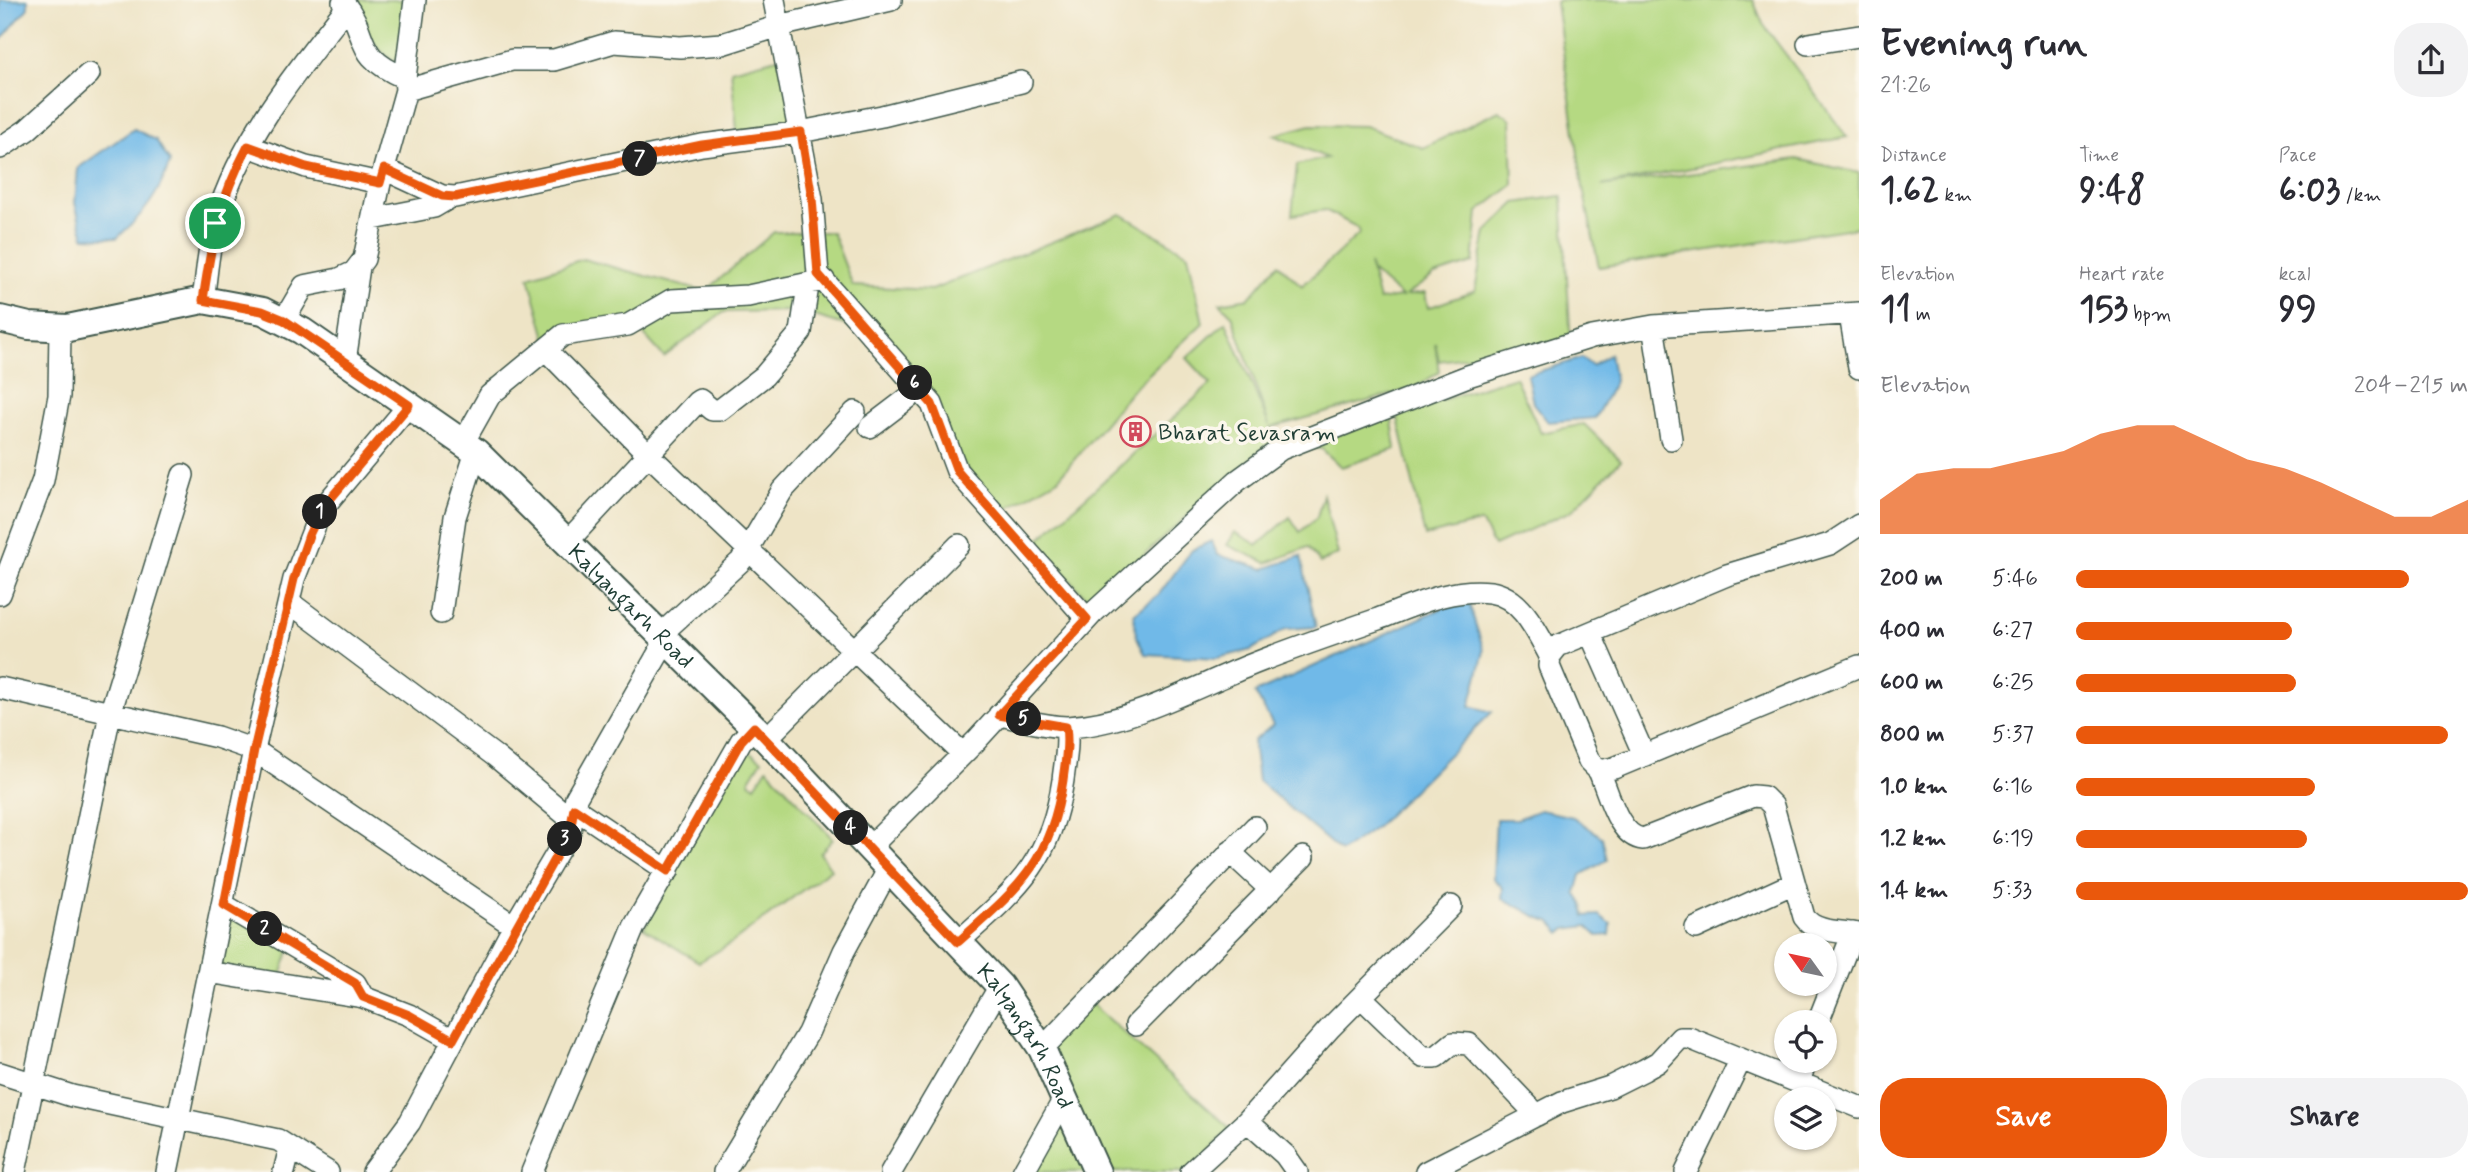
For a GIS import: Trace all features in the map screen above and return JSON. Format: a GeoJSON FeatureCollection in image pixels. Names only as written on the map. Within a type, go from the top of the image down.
{"type":"FeatureCollection","features":[{"type":"Feature","properties":{"kind":"main road","name":"Kalyangarh Road"},"geometry":{"type":"LineString","coordinates":[[0,319],[29,326],[60,328],[144,315],[203,300],[262,311],[284,320],[469,448],[760,733],[1000,986],[1042,1049],[1097,1172]]}},
{"type":"Feature","properties":{"kind":"street"},"geometry":{"type":"LineString","coordinates":[[345,361],[359,267],[364,259],[405,84],[415,0]]}},
{"type":"Feature","properties":{"kind":"street"},"geometry":{"type":"LineString","coordinates":[[567,542],[697,402],[700,400],[712,410],[720,410],[764,376],[802,332],[818,274],[812,198],[774,0]]}},
{"type":"Feature","properties":{"kind":"street"},"geometry":{"type":"LineString","coordinates":[[405,84],[512,60],[554,60],[614,42],[680,47],[722,44],[779,26],[891,0]]}},
{"type":"Feature","properties":{"kind":"street"},"geometry":{"type":"LineString","coordinates":[[344,2],[363,46],[373,59],[405,84]]}},
{"type":"Feature","properties":{"kind":"street"},"geometry":{"type":"LineString","coordinates":[[203,300],[215,223],[229,183],[248,146],[344,2]]}},
{"type":"Feature","properties":{"kind":"street"},"geometry":{"type":"LineString","coordinates":[[1808,44],[1859,36]]}},
{"type":"Feature","properties":{"kind":"street"},"geometry":{"type":"LineString","coordinates":[[0,148],[27,130],[89,74]]}},
{"type":"Feature","properties":{"kind":"street"},"geometry":{"type":"LineString","coordinates":[[248,146],[306,167],[382,176],[451,197],[702,145],[801,132],[1021,82]]}},
{"type":"Feature","properties":{"kind":"street"},"geometry":{"type":"LineString","coordinates":[[373,219],[434,207],[451,197]]}},
{"type":"Feature","properties":{"kind":"street"},"geometry":{"type":"LineString","coordinates":[[284,320],[304,286],[339,279],[359,267]]}},
{"type":"Feature","properties":{"kind":"street"},"geometry":{"type":"LineString","coordinates":[[442,613],[455,517],[469,448],[490,394],[563,335],[628,325],[671,300],[748,296],[816,283]]}},
{"type":"Feature","properties":{"kind":"street"},"geometry":{"type":"LineString","coordinates":[[816,283],[920,389],[938,417],[957,471],[1087,619]]}},
{"type":"Feature","properties":{"kind":"street"},"geometry":{"type":"LineString","coordinates":[[870,847],[963,754],[1087,619],[1237,481],[1280,449],[1468,376],[1592,337],[1653,326],[1855,314],[1859,368]]}},
{"type":"Feature","properties":{"kind":"street"},"geometry":{"type":"LineString","coordinates":[[1653,326],[1671,439]]}},
{"type":"Feature","properties":{"kind":"street"},"geometry":{"type":"LineString","coordinates":[[0,594],[43,480],[59,396],[60,328]]}},
{"type":"Feature","properties":{"kind":"street"},"geometry":{"type":"LineString","coordinates":[[546,350],[649,455],[855,648],[963,754]]}},
{"type":"Feature","properties":{"kind":"street"},"geometry":{"type":"LineString","coordinates":[[373,1172],[411,1122],[514,926],[570,831],[576,798],[663,638],[741,561],[782,491],[863,419],[920,389]]}},
{"type":"Feature","properties":{"kind":"street"},"geometry":{"type":"LineString","coordinates":[[167,1172],[254,750],[289,602],[309,535],[321,510],[409,405]]}},
{"type":"Feature","properties":{"kind":"street"},"geometry":{"type":"LineString","coordinates":[[15,1172],[110,714],[183,475]]}},
{"type":"Feature","properties":{"kind":"street"},"geometry":{"type":"LineString","coordinates":[[1823,1010],[1856,933],[1822,929],[1809,924],[1794,883],[1773,806],[1764,797],[1753,796],[1643,839],[1634,838],[1625,828],[1599,771],[1589,761],[1549,666],[1550,656],[1558,646],[1727,575],[1830,544],[1853,532],[1859,525]]}},
{"type":"Feature","properties":{"kind":"street"},"geometry":{"type":"LineString","coordinates":[[532,1172],[620,957],[741,741],[760,733],[855,648],[959,545]]}},
{"type":"Feature","properties":{"kind":"street"},"geometry":{"type":"LineString","coordinates":[[999,715],[1066,727],[1142,709],[1261,661],[1440,596],[1493,592],[1530,618],[1550,656]]}},
{"type":"Feature","properties":{"kind":"street"},"geometry":{"type":"LineString","coordinates":[[289,602],[573,814],[668,871]]}},
{"type":"Feature","properties":{"kind":"street"},"geometry":{"type":"LineString","coordinates":[[1590,632],[1644,755]]}},
{"type":"Feature","properties":{"kind":"street"},"geometry":{"type":"LineString","coordinates":[[1599,771],[1859,666]]}},
{"type":"Feature","properties":{"kind":"street"},"geometry":{"type":"LineString","coordinates":[[0,688],[217,737],[254,750],[514,926]]}},
{"type":"Feature","properties":{"kind":"street"},"geometry":{"type":"LineString","coordinates":[[958,942],[1029,873],[1047,845],[1058,816],[1066,759],[1066,727]]}},
{"type":"Feature","properties":{"kind":"street"},"geometry":{"type":"LineString","coordinates":[[1042,1049],[1255,827]]}},
{"type":"Feature","properties":{"kind":"street"},"geometry":{"type":"LineString","coordinates":[[1230,852],[1271,890]]}},
{"type":"Feature","properties":{"kind":"street"},"geometry":{"type":"LineString","coordinates":[[1136,1025],[1303,857]]}},
{"type":"Feature","properties":{"kind":"street"},"geometry":{"type":"LineString","coordinates":[[724,1172],[808,1033],[844,951],[888,870]]}},
{"type":"Feature","properties":{"kind":"street"},"geometry":{"type":"LineString","coordinates":[[1696,928],[1794,883]]}},
{"type":"Feature","properties":{"kind":"street"},"geometry":{"type":"LineString","coordinates":[[224,905],[355,983],[363,997]]}},
{"type":"Feature","properties":{"kind":"street"},"geometry":{"type":"LineString","coordinates":[[1191,1172],[1247,1121],[1361,997],[1451,906]]}},
{"type":"Feature","properties":{"kind":"street"},"geometry":{"type":"LineString","coordinates":[[208,972],[363,997],[409,1015],[453,1040]]}},
{"type":"Feature","properties":{"kind":"street"},"geometry":{"type":"LineString","coordinates":[[891,1172],[1000,986]]}},
{"type":"Feature","properties":{"kind":"street"},"geometry":{"type":"LineString","coordinates":[[1361,997],[1423,1057],[1436,1057],[1453,1043],[1469,1044],[1537,1115]]}},
{"type":"Feature","properties":{"kind":"street"},"geometry":{"type":"LineString","coordinates":[[1426,1172],[1562,1102],[1610,1087],[1644,1070],[1658,1062],[1680,1038],[1689,1038],[1859,1107]]}},
{"type":"Feature","properties":{"kind":"street"},"geometry":{"type":"LineString","coordinates":[[1686,1172],[1741,1059]]}},
{"type":"Feature","properties":{"kind":"street"},"geometry":{"type":"LineString","coordinates":[[0,1073],[72,1096],[278,1140],[328,1172]]}},
{"type":"Feature","properties":{"kind":"street"},"geometry":{"type":"LineString","coordinates":[[1799,1083],[1802,1073]]}},
{"type":"Feature","properties":{"kind":"street"},"geometry":{"type":"LineString","coordinates":[[1023,1172],[1065,1097]]}},
{"type":"Feature","properties":{"kind":"street"},"geometry":{"type":"LineString","coordinates":[[1247,1121],[1285,1155],[1297,1172]]}},
{"type":"Feature","properties":{"kind":"street"},"geometry":{"type":"LineString","coordinates":[[285,1172],[290,1148]]}},
{"type":"Feature","properties":{"kind":"green space"},"geometry":{"type":"Polygon","coordinates":[[[352,0],[412,0],[406,66],[378,48],[366,31],[352,0]]]}},
{"type":"Feature","properties":{"kind":"green space"},"geometry":{"type":"Polygon","coordinates":[[[1559,0],[1753,0],[1763,24],[1847,137],[1601,186],[1797,159],[1859,173],[1859,227],[1599,267],[1583,188],[1556,3],[1559,0]]]}},
{"type":"Feature","properties":{"kind":"green space"},"geometry":{"type":"Polygon","coordinates":[[[785,56],[801,132],[738,140],[731,70],[785,56]]]}},
{"type":"Feature","properties":{"kind":"green space"},"geometry":{"type":"Polygon","coordinates":[[[1499,111],[1511,119],[1513,185],[1478,212],[1473,263],[1434,275],[1405,296],[1425,293],[1428,308],[1475,291],[1486,232],[1516,203],[1562,196],[1571,343],[1439,361],[1435,343],[1439,372],[1415,388],[1270,428],[1274,438],[1091,603],[1036,542],[1211,384],[1187,358],[1226,322],[1269,425],[1232,315],[1220,303],[1249,298],[1278,264],[1302,286],[1360,233],[1358,228],[1325,210],[1292,215],[1297,165],[1327,158],[1274,135],[1311,125],[1365,126],[1423,148],[1499,111]],[[1369,264],[1379,300],[1402,297],[1372,272],[1369,264]]]}},
{"type":"Feature","properties":{"kind":"green space"},"geometry":{"type":"Polygon","coordinates":[[[1121,214],[1188,254],[1203,323],[1134,388],[1058,479],[1000,512],[861,330],[798,311],[724,312],[664,357],[639,329],[546,338],[529,277],[583,259],[705,292],[774,232],[832,232],[853,286],[932,290],[1121,214]]]}},
{"type":"Feature","properties":{"kind":"green space"},"geometry":{"type":"Polygon","coordinates":[[[1515,377],[1541,433],[1584,424],[1621,460],[1571,511],[1494,546],[1481,522],[1425,536],[1397,414],[1515,377]]]}},
{"type":"Feature","properties":{"kind":"green space"},"geometry":{"type":"Polygon","coordinates":[[[1391,414],[1396,449],[1341,467],[1322,449],[1304,447],[1391,414]]]}},
{"type":"Feature","properties":{"kind":"green space"},"geometry":{"type":"Polygon","coordinates":[[[1323,495],[1338,554],[1320,563],[1308,547],[1267,563],[1227,545],[1235,532],[1258,545],[1290,517],[1300,532],[1317,517],[1323,495]]]}},
{"type":"Feature","properties":{"kind":"green space"},"geometry":{"type":"Polygon","coordinates":[[[741,747],[762,760],[749,781],[755,786],[767,768],[833,839],[820,853],[831,869],[733,942],[699,962],[644,928],[741,747]]]}},
{"type":"Feature","properties":{"kind":"green space"},"geometry":{"type":"Polygon","coordinates":[[[233,912],[290,949],[279,981],[219,969],[233,912]]]}},
{"type":"Feature","properties":{"kind":"green space"},"geometry":{"type":"Polygon","coordinates":[[[1088,1001],[1230,1128],[1191,1172],[1028,1172],[1067,1104],[1042,1049],[1088,1001]]]}},
{"type":"Feature","properties":{"kind":"water"},"geometry":{"type":"Polygon","coordinates":[[[0,0],[28,0],[28,8],[0,41],[0,0]]]}},
{"type":"Feature","properties":{"kind":"water"},"geometry":{"type":"Polygon","coordinates":[[[134,129],[156,140],[170,162],[161,185],[142,213],[117,238],[84,237],[75,203],[78,168],[134,129]]]}},
{"type":"Feature","properties":{"kind":"water"},"geometry":{"type":"Polygon","coordinates":[[[1610,354],[1615,381],[1595,418],[1548,422],[1533,403],[1527,375],[1582,358],[1592,366],[1610,354]]]}},
{"type":"Feature","properties":{"kind":"water"},"geometry":{"type":"Polygon","coordinates":[[[1211,541],[1218,555],[1264,569],[1301,556],[1316,627],[1286,629],[1251,650],[1217,658],[1145,654],[1136,635],[1134,614],[1159,594],[1192,550],[1211,541]]]}},
{"type":"Feature","properties":{"kind":"water"},"geometry":{"type":"Polygon","coordinates":[[[1467,597],[1484,651],[1470,706],[1492,712],[1375,828],[1341,852],[1258,781],[1253,741],[1273,725],[1255,693],[1467,597]]]}},
{"type":"Feature","properties":{"kind":"water"},"geometry":{"type":"Polygon","coordinates":[[[1540,810],[1573,817],[1602,837],[1607,860],[1581,875],[1576,893],[1583,904],[1585,916],[1599,915],[1611,924],[1610,935],[1598,936],[1587,926],[1566,929],[1561,933],[1550,921],[1502,899],[1503,888],[1493,878],[1496,819],[1517,819],[1540,810]]]}},
{"type":"Feature","properties":{"kind":"place","name":"Bharat Sevasram"},"geometry":{"type":"Point","coordinates":[1135,432]}},
{"type":"Feature","properties":{"kind":"route"},"geometry":{"type":"LineString","coordinates":[[801,132],[812,198],[818,274],[932,404],[952,464],[957,471],[1087,619],[999,715],[1066,727],[1068,738],[1058,816],[1047,845],[1029,873],[958,942],[754,727],[741,741],[668,871],[574,808],[570,831],[514,926],[453,1040],[409,1015],[363,997],[355,983],[224,905],[254,750],[294,579],[309,535],[321,510],[409,405],[284,320],[262,311],[203,300],[215,223],[229,183],[248,146],[306,167],[380,183],[384,169],[442,196],[455,197],[702,145],[801,132]]}}]}
